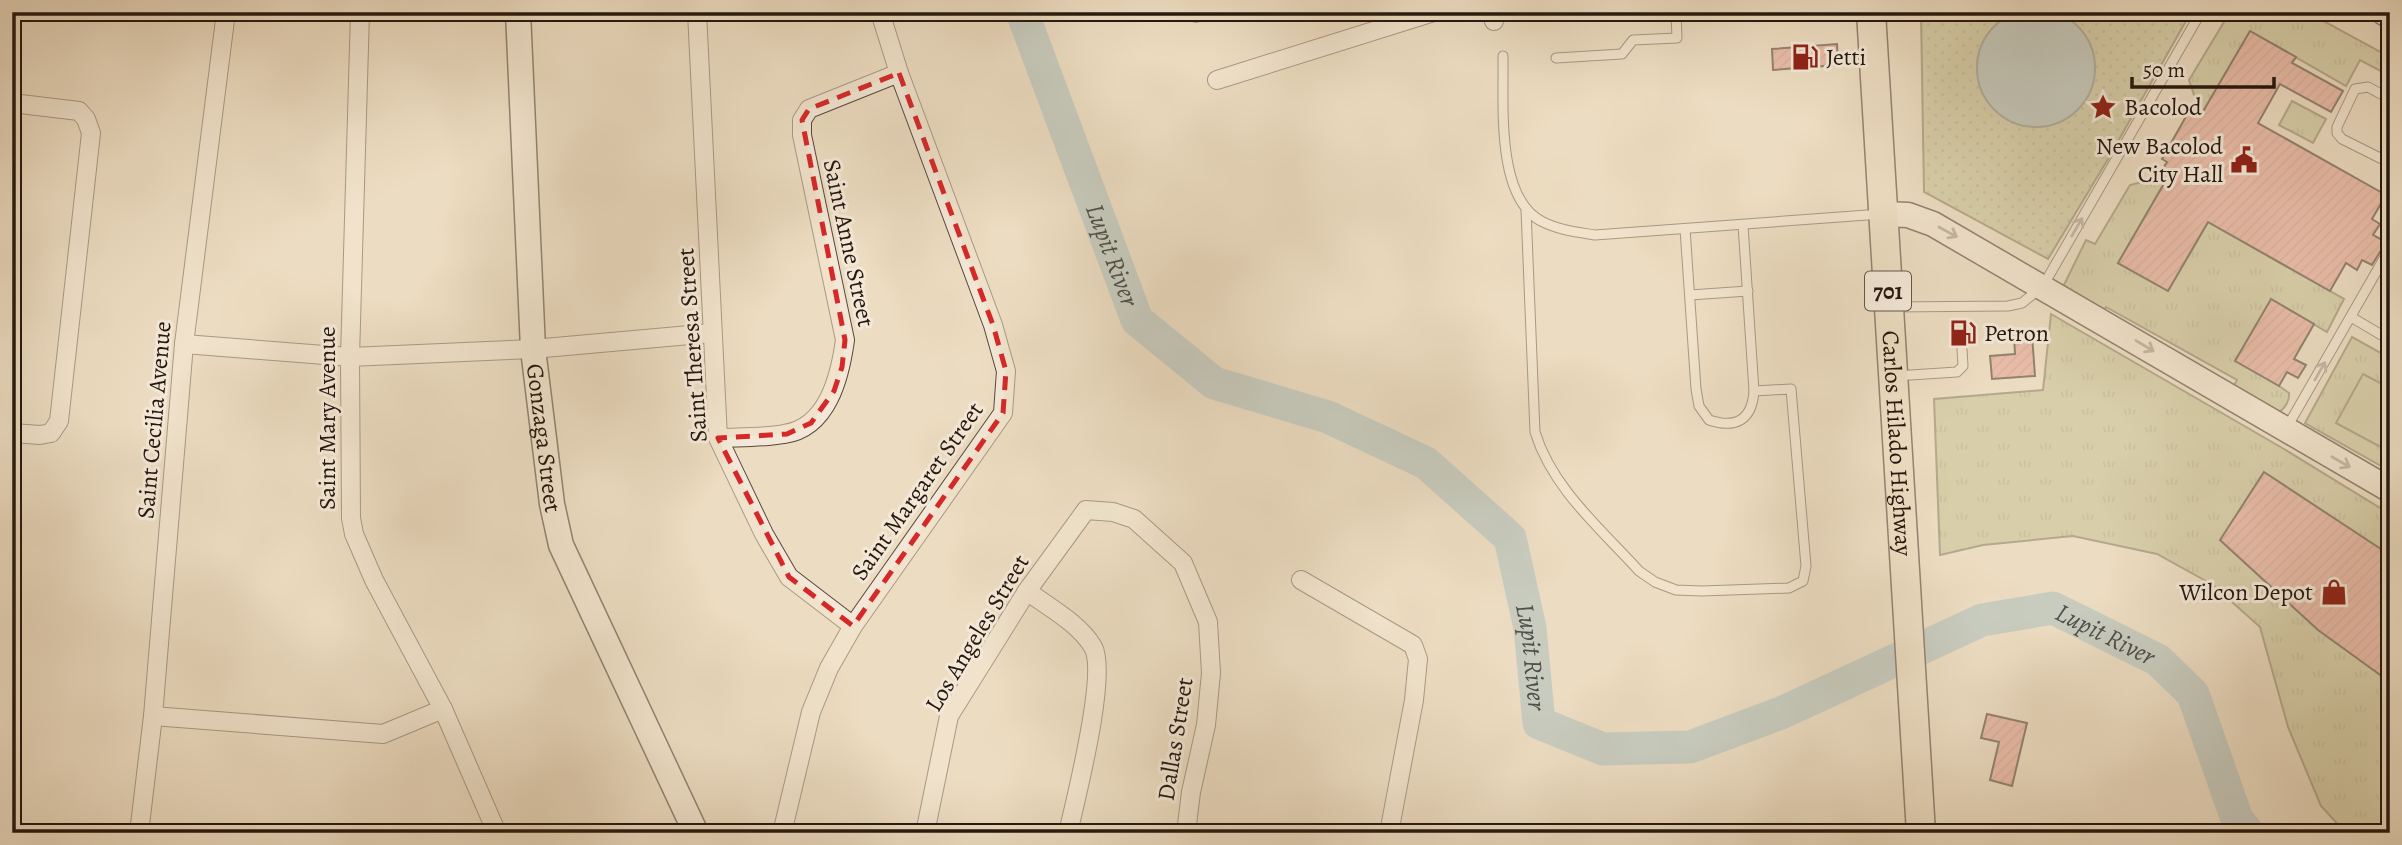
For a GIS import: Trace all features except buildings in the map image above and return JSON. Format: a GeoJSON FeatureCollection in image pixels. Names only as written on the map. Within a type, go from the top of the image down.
{"type":"FeatureCollection","features":[{"type":"Feature","properties":{"kind":"main road","name":"Carlos Hilado Highway"},"geometry":{"type":"LineString","coordinates":[[1871,12],[1921,833]]}},
{"type":"Feature","properties":{"kind":"street","name":"Saint Cecilia Avenue"},"geometry":{"type":"LineString","coordinates":[[139,833],[153,716],[184,344],[226,12]]}},
{"type":"Feature","properties":{"kind":"street","name":"Saint Mary Avenue"},"geometry":{"type":"LineString","coordinates":[[360,12],[350,357],[351,518],[354,534],[374,580],[443,709],[497,833]]}},
{"type":"Feature","properties":{"kind":"street","name":"Gonzaga Street"},"geometry":{"type":"LineString","coordinates":[[518,12],[533,349],[552,504],[561,545],[696,833]]}},
{"type":"Feature","properties":{"kind":"street","name":"Saint Theresa Street"},"geometry":{"type":"LineString","coordinates":[[697,12],[718,438],[764,534],[789,577],[853,626]]}},
{"type":"Feature","properties":{"kind":"street","name":"Saint Margaret Street"},"geometry":{"type":"LineString","coordinates":[[782,833],[811,712],[829,668],[853,626],[1003,413],[1006,371],[993,325],[899,73],[880,12]]}},
{"type":"Feature","properties":{"kind":"street"},"geometry":{"type":"LineString","coordinates":[[1217,80],[1399,17],[1434,12]]}},
{"type":"Feature","properties":{"kind":"street"},"geometry":{"type":"LineString","coordinates":[[2383,12],[2390,16]]}},
{"type":"Feature","properties":{"kind":"street","name":"Saint Anne Street"},"geometry":{"type":"LineString","coordinates":[[718,438],[787,434],[811,423],[834,391],[842,367],[845,340],[802,135],[802,120],[809,110],[899,73]]}},
{"type":"Feature","properties":{"kind":"street"},"geometry":{"type":"LineString","coordinates":[[12,103],[79,111],[86,119],[90,133],[59,421],[51,433],[12,433]]}},
{"type":"Feature","properties":{"kind":"street"},"geometry":{"type":"LineString","coordinates":[[1883,214],[1908,215],[1933,224],[2390,490]]}},
{"type":"Feature","properties":{"kind":"street"},"geometry":{"type":"LineString","coordinates":[[184,344],[350,357],[533,349],[712,333]]}},
{"type":"Feature","properties":{"kind":"street","name":"Los Angeles Street"},"geometry":{"type":"LineString","coordinates":[[925,833],[949,716],[1027,591],[1086,510]]}},
{"type":"Feature","properties":{"kind":"street","name":"Dallas Street"},"geometry":{"type":"LineString","coordinates":[[1086,510],[1113,512],[1134,519],[1183,563],[1208,622],[1211,673],[1208,712],[1191,792],[1186,833]]}},
{"type":"Feature","properties":{"kind":"street"},"geometry":{"type":"LineString","coordinates":[[1300,580],[1413,645],[1418,659],[1414,700],[1389,833]]}},
{"type":"Feature","properties":{"kind":"street"},"geometry":{"type":"LineString","coordinates":[[1027,591],[1080,631],[1094,649],[1097,691],[1068,833]]}},
{"type":"Feature","properties":{"kind":"street"},"geometry":{"type":"LineString","coordinates":[[153,716],[383,734],[443,709]]}},
{"type":"Feature","properties":{"kind":"lane"},"geometry":{"type":"LineString","coordinates":[[1556,58],[1622,54],[1633,40],[1677,38],[1676,12]]}},
{"type":"Feature","properties":{"kind":"lane"},"geometry":{"type":"LineString","coordinates":[[1889,307],[2008,306],[2022,303],[2043,286],[2201,12]]}},
{"type":"Feature","properties":{"kind":"lane"},"geometry":{"type":"LineString","coordinates":[[1503,56],[1507,158],[1517,195],[1526,211],[1541,222],[1565,231],[1595,235],[1883,214]]}},
{"type":"Feature","properties":{"kind":"lane"},"geometry":{"type":"LineString","coordinates":[[2390,99],[2368,87],[2355,89],[2337,127],[2337,133],[2342,139],[2390,163]]}},
{"type":"Feature","properties":{"kind":"lane"},"geometry":{"type":"LineString","coordinates":[[1526,211],[1535,425],[1541,451],[1559,482],[1639,571],[1655,582],[1676,590],[1702,592],[1790,588],[1803,581],[1806,566],[1791,389],[1754,391]]}},
{"type":"Feature","properties":{"kind":"lane"},"geometry":{"type":"LineString","coordinates":[[1685,229],[1699,406],[1709,420],[1722,424],[1737,422],[1747,416],[1753,406],[1743,225]]}},
{"type":"Feature","properties":{"kind":"lane"},"geometry":{"type":"LineString","coordinates":[[2285,430],[2390,248]]}},
{"type":"Feature","properties":{"kind":"lane"},"geometry":{"type":"LineString","coordinates":[[1690,295],[1748,291]]}},
{"type":"Feature","properties":{"kind":"lane"},"geometry":{"type":"LineString","coordinates":[[1960,306],[1960,317]]}},
{"type":"Feature","properties":{"kind":"lane"},"geometry":{"type":"LineString","coordinates":[[2351,317],[2390,340]]}},
{"type":"Feature","properties":{"kind":"lane"},"geometry":{"type":"LineString","coordinates":[[1893,376],[1957,372],[1962,366],[1962,349]]}},
{"type":"Feature","properties":{"kind":"highlighted area"},"geometry":{"type":"Polygon","coordinates":[[[899,73],[993,325],[1006,371],[1003,413],[853,626],[789,577],[718,438],[787,434],[811,423],[834,391],[842,367],[845,340],[802,120],[809,109],[899,73]]]}},
{"type":"Feature","properties":{"kind":"green space"},"geometry":{"type":"Polygon","coordinates":[[[1921,12],[2191,12],[2048,259],[1924,192],[1921,12]]]}},
{"type":"Feature","properties":{"kind":"green space"},"geometry":{"type":"Polygon","coordinates":[[[2230,12],[2307,12],[2390,57],[2390,76],[2360,60],[2346,86],[2250,31],[2201,115],[2189,80],[2230,12]]]}},
{"type":"Feature","properties":{"kind":"green space"},"geometry":{"type":"Polygon","coordinates":[[[2292,101],[2326,119],[2313,143],[2279,125],[2292,101]]]}},
{"type":"Feature","properties":{"kind":"green space"},"geometry":{"type":"Polygon","coordinates":[[[2169,175],[2118,263],[2168,291],[2208,222],[2344,299],[2327,332],[2271,299],[2279,386],[2289,393],[2286,405],[2277,413],[2232,389],[2237,380],[2106,307],[2101,316],[2061,291],[2086,240],[2095,244],[2130,185],[2169,175]]]}},
{"type":"Feature","properties":{"kind":"green space"},"geometry":{"type":"Polygon","coordinates":[[[2051,314],[2284,449],[2390,514],[2390,833],[2346,833],[2321,806],[2288,727],[2260,627],[2213,585],[2157,554],[2073,536],[1983,545],[1940,555],[1934,399],[2043,390],[2051,314]]]}},
{"type":"Feature","properties":{"kind":"green space"},"geometry":{"type":"Polygon","coordinates":[[[2352,337],[2390,358],[2390,471],[2305,423],[2352,337]]]}},
{"type":"Feature","properties":{"kind":"green space"},"geometry":{"type":"Polygon","coordinates":[[[2363,374],[2390,388],[2390,452],[2336,423],[2363,374]]]}},
{"type":"Feature","properties":{"kind":"water"},"geometry":{"type":"Polygon","coordinates":[[[2036,9],[2069,19],[2085,35],[2095,68],[2085,101],[2069,117],[2036,127],[2003,117],[1987,101],[1977,68],[1987,35],[2003,19],[2036,9]]]}},
{"type":"Feature","properties":{"kind":"waterway","name":"Lupit River"},"geometry":{"type":"LineString","coordinates":[[1022,12],[1137,320],[1214,383],[1328,417],[1426,463],[1510,538],[1530,628],[1539,723],[1603,749],[1690,747],[1781,713],[1982,620],[2053,608],[2158,660],[2193,694],[2237,819],[2248,833]]}},
{"type":"Feature","properties":{"kind":"place","name":"Jetti"},"geometry":{"type":"Point","coordinates":[1805,57]}},
{"type":"Feature","properties":{"kind":"place","name":"Bacolod"},"geometry":{"type":"Point","coordinates":[2103,107]}},
{"type":"Feature","properties":{"kind":"place","name":"New Bacolod City Hall"},"geometry":{"type":"Point","coordinates":[2244,160]}},
{"type":"Feature","properties":{"kind":"place","name":"Petron"},"geometry":{"type":"Point","coordinates":[1963,333]}},
{"type":"Feature","properties":{"kind":"place","name":"Wilcon Depot"},"geometry":{"type":"Point","coordinates":[2334,592]}}]}
